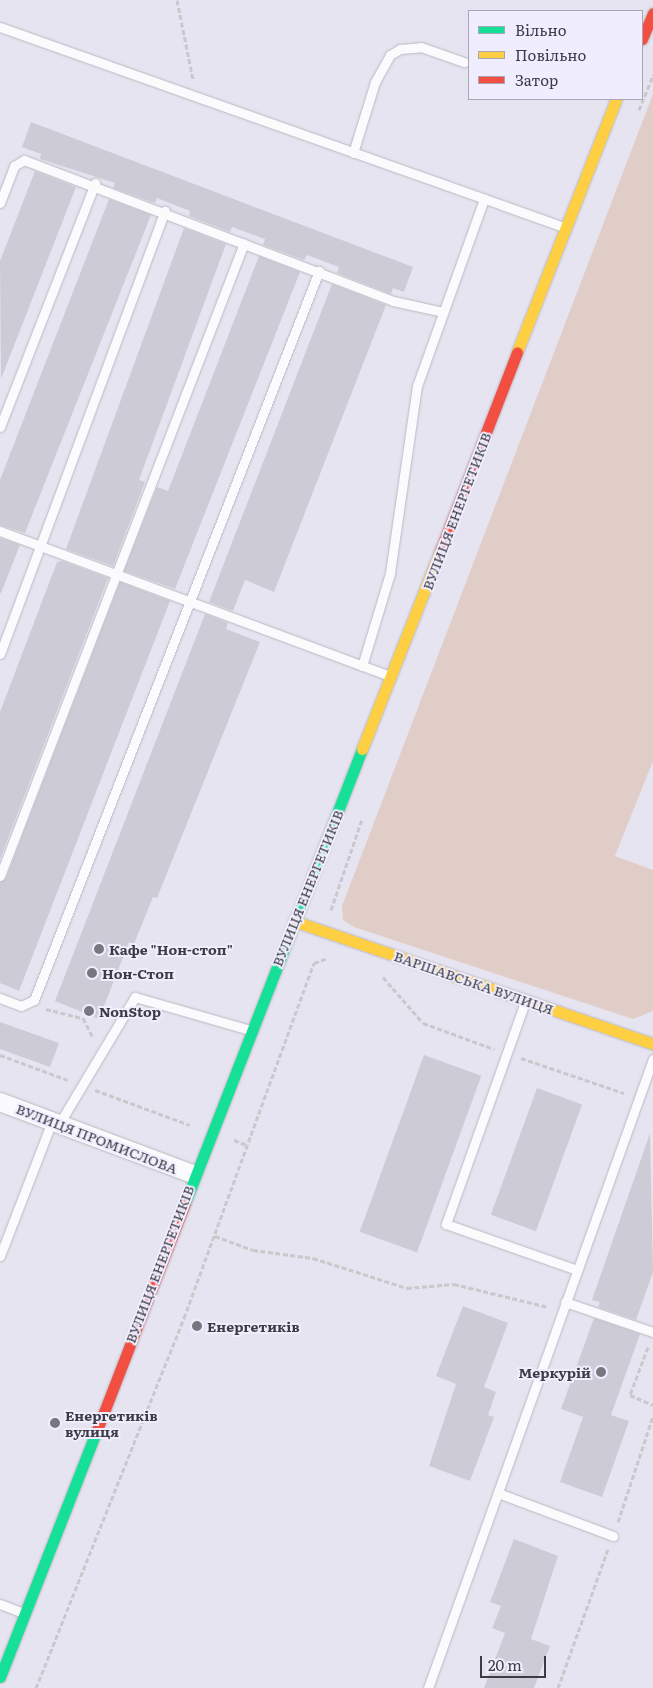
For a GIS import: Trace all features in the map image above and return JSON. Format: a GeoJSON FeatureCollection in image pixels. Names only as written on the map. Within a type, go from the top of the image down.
{"type":"FeatureCollection","features":[{"type":"Feature","properties":{"kind":"main road"},"geometry":{"type":"LineString","coordinates":[[643,37],[653,13]]}},
{"type":"Feature","properties":{"kind":"main road","name":"ВУЛИЦЯ ЕНЕРГЕТИКІВ"},"geometry":{"type":"LineString","coordinates":[[0,1677],[12,1634],[24,1614],[193,1174],[392,677],[564,227],[616,100]]}},
{"type":"Feature","properties":{"kind":"main road","name":"ВАРШАВСЬКА ВУЛИЦЯ"},"geometry":{"type":"LineString","coordinates":[[294,921],[653,1044]]}},
{"type":"Feature","properties":{"kind":"street","name":"ВУЛИЦЯ ПРОМИСЛОВА"},"geometry":{"type":"LineString","coordinates":[[0,1102],[193,1174]]}},
{"type":"Feature","properties":{"kind":"lane"},"geometry":{"type":"LineString","coordinates":[[0,27],[564,227]]}},
{"type":"Feature","properties":{"kind":"lane"},"geometry":{"type":"LineString","coordinates":[[353,153],[375,82],[390,55],[400,49],[421,47],[464,62]]}},
{"type":"Feature","properties":{"kind":"lane"},"geometry":{"type":"LineString","coordinates":[[0,203],[14,166],[24,160],[95,183],[393,300],[443,312]]}},
{"type":"Feature","properties":{"kind":"lane"},"geometry":{"type":"LineString","coordinates":[[0,427],[95,183]]}},
{"type":"Feature","properties":{"kind":"lane"},"geometry":{"type":"LineString","coordinates":[[362,666],[390,573],[417,386],[484,199]]}},
{"type":"Feature","properties":{"kind":"lane"},"geometry":{"type":"LineString","coordinates":[[0,654],[165,211]]}},
{"type":"Feature","properties":{"kind":"lane"},"geometry":{"type":"LineString","coordinates":[[0,876],[244,243]]}},
{"type":"Feature","properties":{"kind":"lane"},"geometry":{"type":"LineString","coordinates":[[0,998],[26,1006],[34,1000],[319,271]]}},
{"type":"Feature","properties":{"kind":"lane"},"geometry":{"type":"LineString","coordinates":[[0,531],[117,572],[392,677]]}},
{"type":"Feature","properties":{"kind":"lane"},"geometry":{"type":"LineString","coordinates":[[0,1256],[56,1122],[135,997],[250,1030]]}},
{"type":"Feature","properties":{"kind":"lane"},"geometry":{"type":"LineString","coordinates":[[526,1000],[446,1224],[577,1270]]}},
{"type":"Feature","properties":{"kind":"lane"},"geometry":{"type":"LineString","coordinates":[[428,1688],[653,1059]]}},
{"type":"Feature","properties":{"kind":"lane"},"geometry":{"type":"LineString","coordinates":[[565,1302],[653,1332]]}},
{"type":"Feature","properties":{"kind":"lane"},"geometry":{"type":"LineString","coordinates":[[498,1493],[613,1536]]}},
{"type":"Feature","properties":{"kind":"lane"},"geometry":{"type":"LineString","coordinates":[[0,1604],[24,1614]]}},
{"type":"Feature","properties":{"kind":"path"},"geometry":{"type":"LineString","coordinates":[[177,0],[189,46],[195,97]]}},
{"type":"Feature","properties":{"kind":"path"},"geometry":{"type":"LineString","coordinates":[[36,1688],[215,1236],[314,963],[337,954]]}},
{"type":"Feature","properties":{"kind":"path"},"geometry":{"type":"LineString","coordinates":[[26,1006],[82,1018],[94,1041]]}},
{"type":"Feature","properties":{"kind":"path"},"geometry":{"type":"LineString","coordinates":[[0,1055],[247,1145]]}},
{"type":"Feature","properties":{"kind":"path"},"geometry":{"type":"LineString","coordinates":[[215,1236],[254,1250],[313,1258],[407,1288],[454,1284],[542,1309],[565,1302]]}},
{"type":"Feature","properties":{"kind":"path"},"geometry":{"type":"LineString","coordinates":[[650,1343],[630,1395],[653,1405]]}},
{"type":"Feature","properties":{"kind":"shaded area"},"geometry":{"type":"Polygon","coordinates":[[[653,94],[653,761],[615,856],[653,870],[653,1011],[633,1019],[354,927],[343,920],[342,906],[653,94]]]}},
{"type":"Feature","properties":{"kind":"building"},"geometry":{"type":"Polygon","coordinates":[[[31,122],[413,267],[404,292],[393,288],[391,294],[337,273],[339,267],[307,255],[304,260],[263,245],[265,239],[232,227],[230,232],[189,216],[190,211],[157,198],[155,203],[113,188],[115,183],[40,159],[41,154],[22,147],[31,122]]]}},
{"type":"Feature","properties":{"kind":"building"},"geometry":{"type":"Polygon","coordinates":[[[35,171],[76,187],[1,379],[0,261],[35,171]]]}},
{"type":"Feature","properties":{"kind":"building"},"geometry":{"type":"Polygon","coordinates":[[[109,199],[151,215],[25,533],[0,525],[0,480],[109,199]]]}},
{"type":"Feature","properties":{"kind":"building"},"geometry":{"type":"Polygon","coordinates":[[[184,228],[226,244],[139,480],[145,482],[113,566],[66,549],[184,228]]]}},
{"type":"Feature","properties":{"kind":"building"},"geometry":{"type":"Polygon","coordinates":[[[259,256],[300,272],[175,589],[124,571],[157,487],[168,491],[259,256]]]}},
{"type":"Feature","properties":{"kind":"building"},"geometry":{"type":"Polygon","coordinates":[[[332,284],[386,305],[274,592],[245,580],[233,611],[209,602],[332,284]]]}},
{"type":"Feature","properties":{"kind":"building"},"geometry":{"type":"Polygon","coordinates":[[[0,538],[20,545],[1,593],[0,593],[0,538]]]}},
{"type":"Feature","properties":{"kind":"building"},"geometry":{"type":"Polygon","coordinates":[[[62,561],[108,578],[0,859],[0,712],[57,562],[62,561]]]}},
{"type":"Feature","properties":{"kind":"building"},"geometry":{"type":"Polygon","coordinates":[[[120,582],[170,601],[19,991],[0,983],[0,882],[6,878],[120,582]]]}},
{"type":"Feature","properties":{"kind":"building"},"geometry":{"type":"Polygon","coordinates":[[[205,614],[228,623],[226,629],[260,642],[157,898],[153,897],[134,944],[129,942],[99,1019],[55,1001],[205,614]]]}},
{"type":"Feature","properties":{"kind":"building"},"geometry":{"type":"Polygon","coordinates":[[[0,1022],[59,1043],[50,1067],[0,1049],[0,1022]]]}},
{"type":"Feature","properties":{"kind":"building"},"geometry":{"type":"Polygon","coordinates":[[[424,1055],[481,1076],[417,1253],[360,1232],[424,1055]]]}},
{"type":"Feature","properties":{"kind":"building"},"geometry":{"type":"Polygon","coordinates":[[[537,1088],[582,1104],[536,1231],[491,1215],[537,1088]]]}},
{"type":"Feature","properties":{"kind":"building"},"geometry":{"type":"Polygon","coordinates":[[[650,1133],[653,1272],[636,1320],[598,1307],[600,1302],[592,1300],[650,1133]]]}},
{"type":"Feature","properties":{"kind":"building"},"geometry":{"type":"Polygon","coordinates":[[[463,1306],[508,1323],[484,1387],[496,1392],[488,1415],[494,1417],[470,1481],[429,1466],[456,1384],[436,1376],[463,1306]]]}},
{"type":"Feature","properties":{"kind":"building","name":"Меркурій"},"geometry":{"type":"Polygon","coordinates":[[[594,1318],[640,1334],[611,1415],[629,1421],[602,1497],[560,1482],[583,1417],[561,1409],[594,1318]]]}},
{"type":"Feature","properties":{"kind":"building"},"geometry":{"type":"Polygon","coordinates":[[[514,1539],[558,1556],[531,1639],[550,1646],[534,1688],[484,1688],[505,1633],[492,1628],[501,1606],[490,1602],[514,1539]]]}},
{"type":"Feature","properties":{"kind":"traffic: fast"},"geometry":{"type":"LineString","coordinates":[[185,1203],[362,749]]}},
{"type":"Feature","properties":{"kind":"traffic: fast"},"geometry":{"type":"LineString","coordinates":[[0,1677],[97,1430]]}},
{"type":"Feature","properties":{"kind":"traffic: slow"},"geometry":{"type":"LineString","coordinates":[[517,352],[616,100]]}},
{"type":"Feature","properties":{"kind":"traffic: slow"},"geometry":{"type":"LineString","coordinates":[[362,749],[440,551]]}},
{"type":"Feature","properties":{"kind":"traffic: slow"},"geometry":{"type":"LineString","coordinates":[[294,921],[653,1044]]}},
{"type":"Feature","properties":{"kind":"traffic: jam"},"geometry":{"type":"LineString","coordinates":[[643,37],[653,13]]}},
{"type":"Feature","properties":{"kind":"traffic: jam"},"geometry":{"type":"LineString","coordinates":[[440,551],[517,352]]}},
{"type":"Feature","properties":{"kind":"traffic: jam"},"geometry":{"type":"LineString","coordinates":[[97,1430],[185,1203]]}},
{"type":"Feature","properties":{"kind":"place","name":"Кафе \"Нон-стоп\""},"geometry":{"type":"Point","coordinates":[99,949]}},
{"type":"Feature","properties":{"kind":"place","name":"Нон-Стоп"},"geometry":{"type":"Point","coordinates":[92,973]}},
{"type":"Feature","properties":{"kind":"place","name":"NonStop"},"geometry":{"type":"Point","coordinates":[89,1011]}},
{"type":"Feature","properties":{"kind":"place","name":"Енергетиків"},"geometry":{"type":"Point","coordinates":[197,1326]}},
{"type":"Feature","properties":{"kind":"place","name":"Меркурій"},"geometry":{"type":"Point","coordinates":[601,1372]}},
{"type":"Feature","properties":{"kind":"place","name":"Енергетиків вулиця"},"geometry":{"type":"Point","coordinates":[55,1423]}}]}
